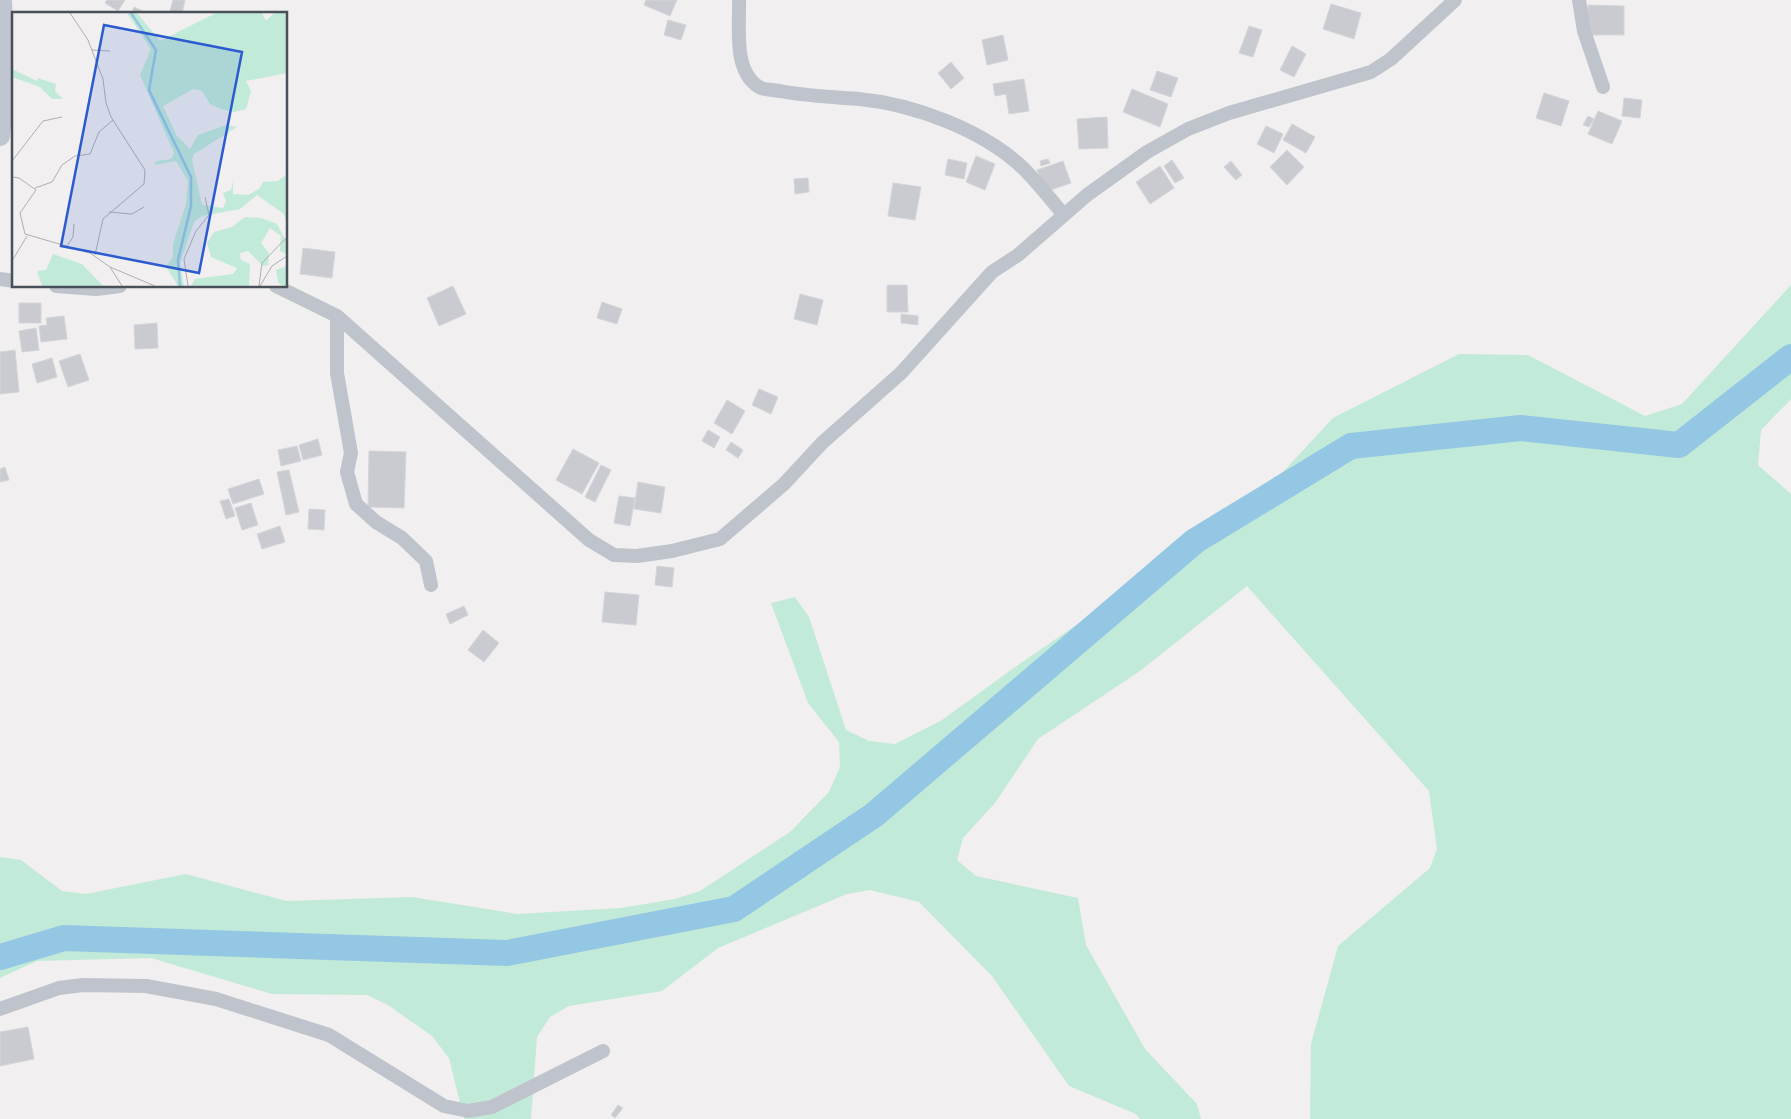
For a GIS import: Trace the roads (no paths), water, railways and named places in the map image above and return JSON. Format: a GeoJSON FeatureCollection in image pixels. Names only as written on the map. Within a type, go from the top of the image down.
{"type":"FeatureCollection","features":[{"type":"Feature","properties":{"kind":"street"},"geometry":{"type":"LineString","coordinates":[[0,136],[9,46],[2,0]]}},
{"type":"Feature","properties":{"kind":"street"},"geometry":{"type":"LineString","coordinates":[[739,0],[741,61],[748,76],[761,88],[803,95],[861,100],[908,107],[947,123],[979,138],[1024,169],[1064,215]]}},
{"type":"Feature","properties":{"kind":"street"},"geometry":{"type":"LineString","coordinates":[[280,288],[337,316],[588,540],[614,555],[638,556],[672,551],[720,539],[784,484],[822,443],[901,373],[992,272],[1018,255],[1087,195],[1147,152],[1188,130],[1229,113],[1371,72],[1391,59],[1455,0]]}},
{"type":"Feature","properties":{"kind":"street"},"geometry":{"type":"LineString","coordinates":[[1579,0],[1584,31],[1602,87]]}},
{"type":"Feature","properties":{"kind":"street"},"geometry":{"type":"LineString","coordinates":[[83,288],[104,288]]}},
{"type":"Feature","properties":{"kind":"street"},"geometry":{"type":"LineString","coordinates":[[337,316],[337,373],[352,453],[347,472],[356,504],[376,522],[402,538],[426,561],[430,585]]}},
{"type":"Feature","properties":{"kind":"street"},"geometry":{"type":"LineString","coordinates":[[0,1009],[58,988],[83,985],[146,986],[216,999],[330,1035],[444,1106],[468,1111],[492,1107],[603,1051]]}},
{"type":"Feature","properties":{"kind":"waterway"},"geometry":{"type":"LineString","coordinates":[[0,957],[64,938],[507,953],[734,909],[874,815],[1195,541],[1351,446],[1521,428],[1679,445],[1791,357]]}}]}
